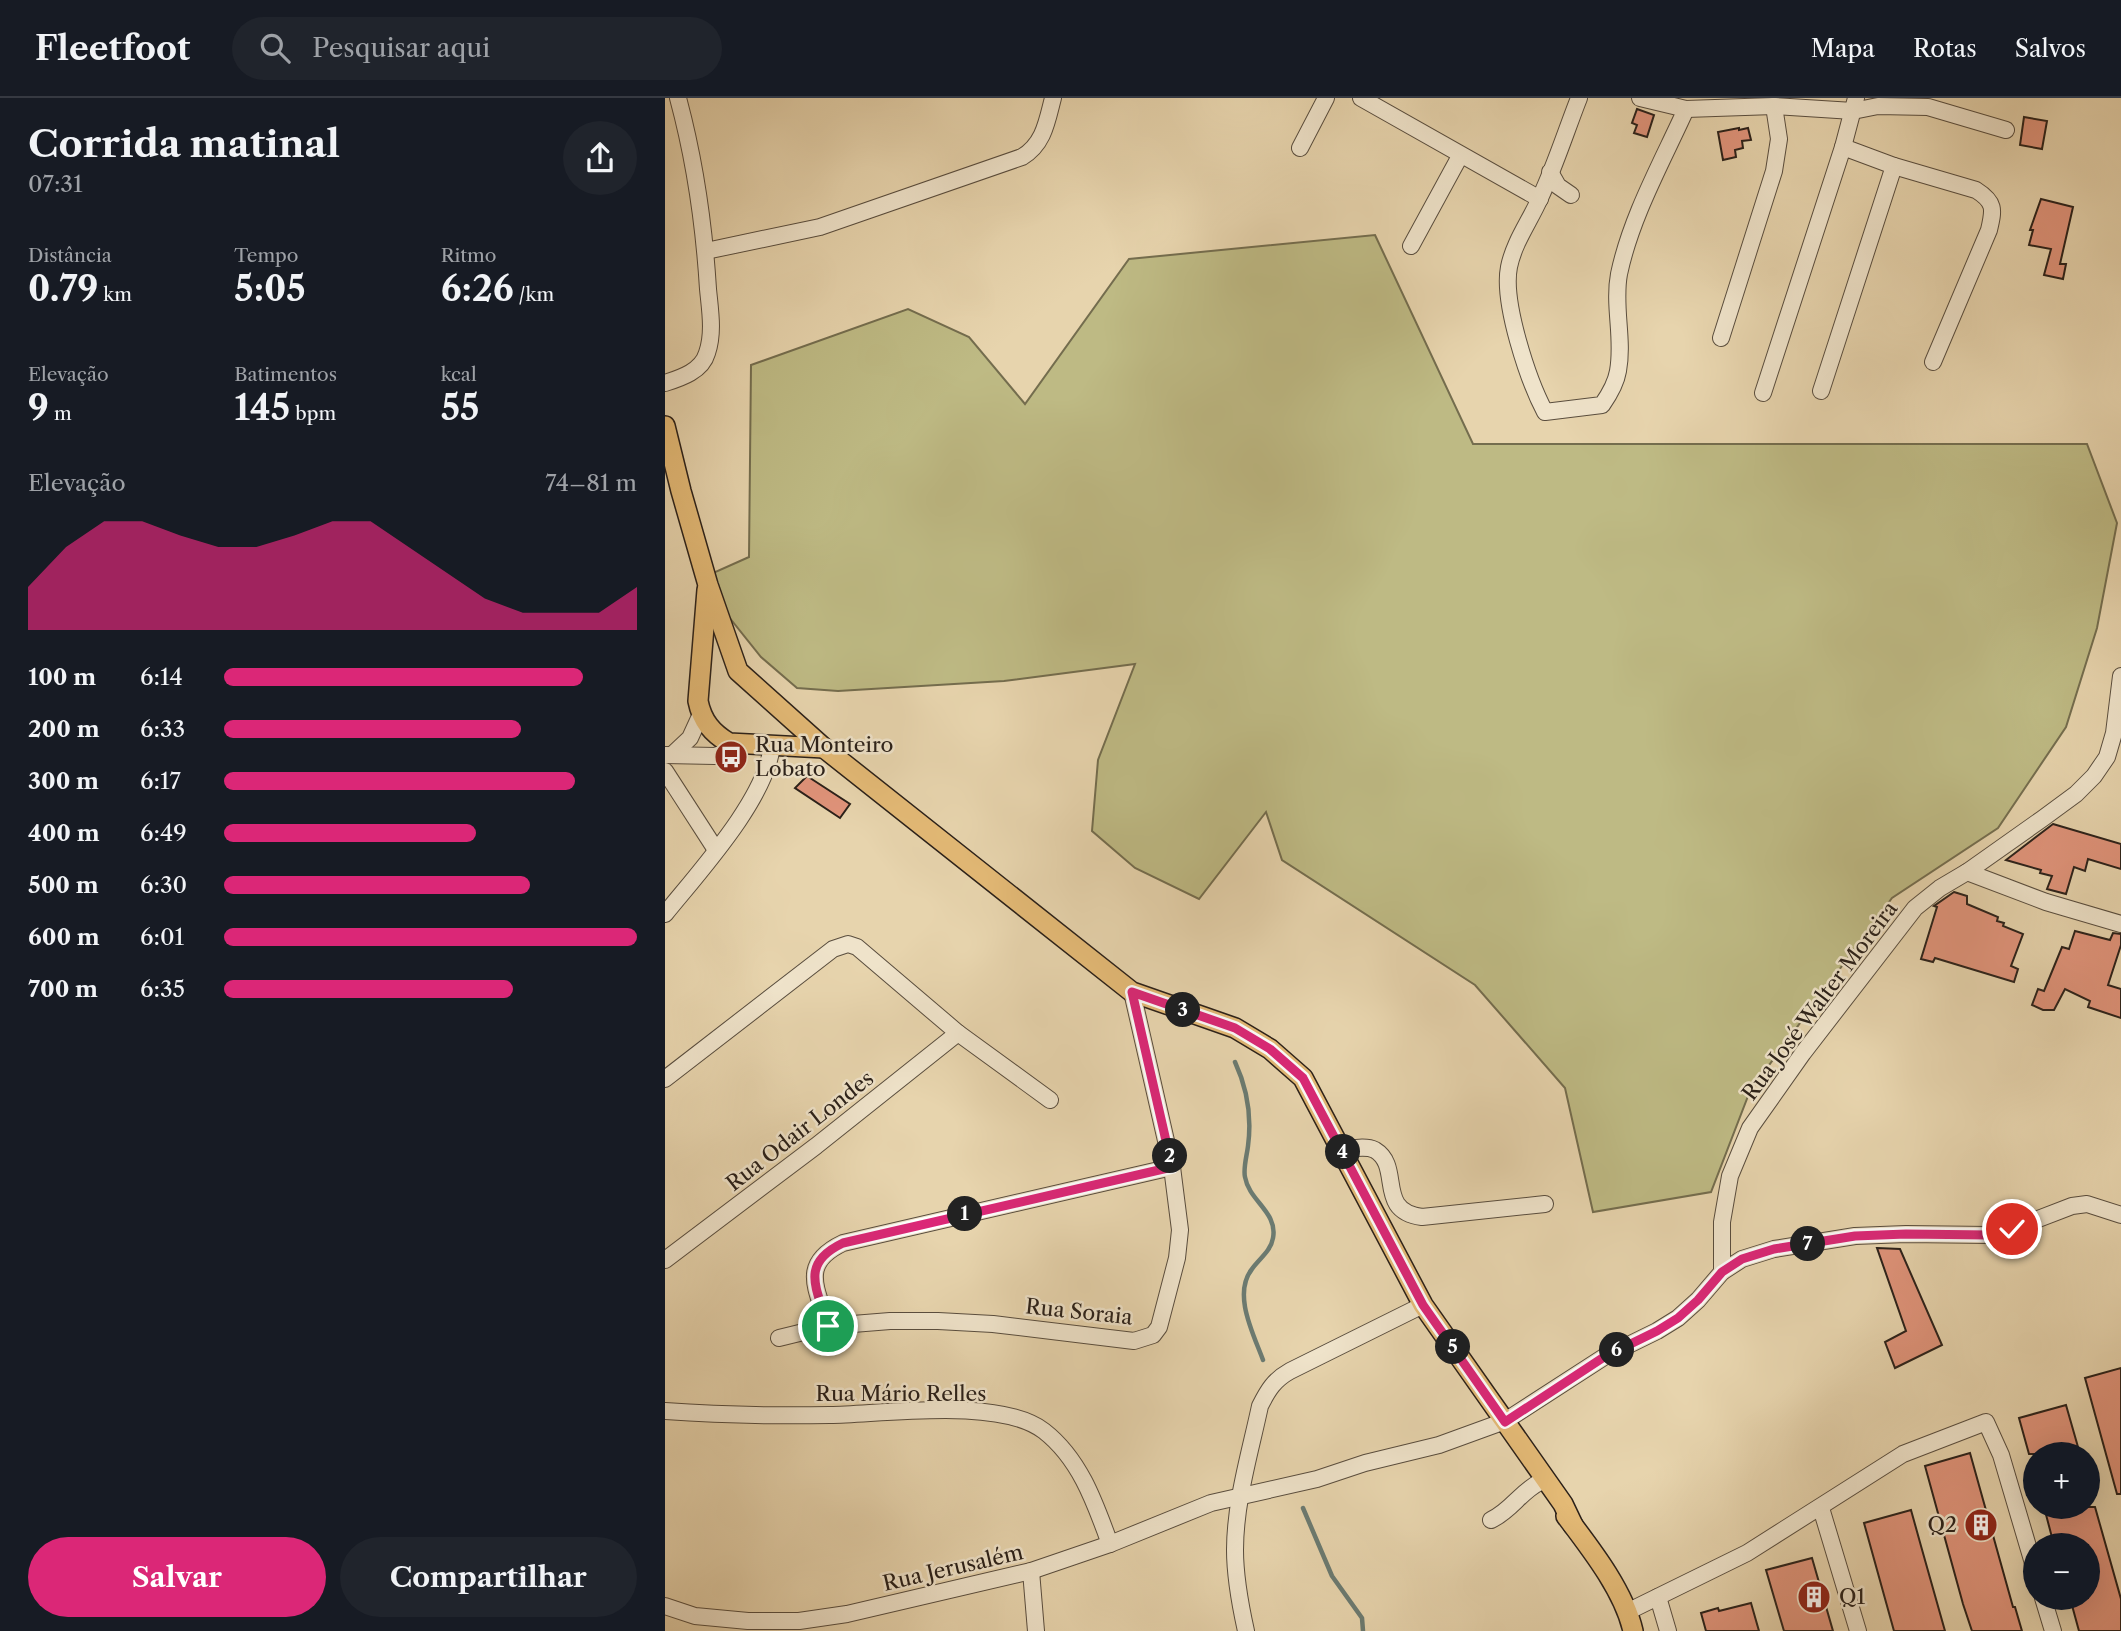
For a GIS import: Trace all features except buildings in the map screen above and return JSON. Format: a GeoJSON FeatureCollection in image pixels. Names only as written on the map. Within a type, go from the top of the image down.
{"type":"FeatureCollection","features":[{"type":"Feature","properties":{"kind":"main road"},"geometry":{"type":"LineString","coordinates":[[665,426],[668,450],[708,585],[738,671],[824,748],[1132,992],[1235,1028],[1270,1049],[1303,1078],[1423,1305],[1563,1504],[1573,1525]]}},
{"type":"Feature","properties":{"kind":"main road"},"geometry":{"type":"LineString","coordinates":[[708,585],[699,708],[718,736],[729,743],[745,745],[824,748]]}},
{"type":"Feature","properties":{"kind":"main road"},"geometry":{"type":"LineString","coordinates":[[699,708],[701,687],[707,677],[714,671],[738,671]]}},
{"type":"Feature","properties":{"kind":"main road"},"geometry":{"type":"LineString","coordinates":[[772,745],[777,708]]}},
{"type":"Feature","properties":{"kind":"main road"},"geometry":{"type":"LineString","coordinates":[[1521,1445],[1540,1482],[1573,1525],[1629,1611],[1633,1631]]}},
{"type":"Feature","properties":{"kind":"street"},"geometry":{"type":"LineString","coordinates":[[665,383],[692,372],[702,364],[707,354],[711,331],[706,251],[690,143],[678,98]]}},
{"type":"Feature","properties":{"kind":"street"},"geometry":{"type":"LineString","coordinates":[[706,251],[820,227],[1022,157],[1034,150],[1039,143],[1053,98]]}},
{"type":"Feature","properties":{"kind":"street"},"geometry":{"type":"LineString","coordinates":[[1300,148],[1325,98]]}},
{"type":"Feature","properties":{"kind":"street"},"geometry":{"type":"LineString","coordinates":[[1361,98],[1540,199]]}},
{"type":"Feature","properties":{"kind":"street"},"geometry":{"type":"LineString","coordinates":[[1579,98],[1540,199],[1514,249],[1509,268],[1507,291],[1511,317],[1545,412],[1602,405],[1619,369],[1618,277],[1632,232],[1686,109]]}},
{"type":"Feature","properties":{"kind":"street"},"geometry":{"type":"LineString","coordinates":[[1640,98],[1686,109],[1854,104],[1928,107],[2005,130]]}},
{"type":"Feature","properties":{"kind":"street"},"geometry":{"type":"LineString","coordinates":[[1763,393],[1843,147],[1854,104]]}},
{"type":"Feature","properties":{"kind":"street"},"geometry":{"type":"LineString","coordinates":[[1721,338],[1774,171],[1780,139],[1775,106]]}},
{"type":"Feature","properties":{"kind":"street"},"geometry":{"type":"LineString","coordinates":[[1843,147],[1894,166],[1976,190],[1991,204],[1992,219],[1989,230],[1933,362]]}},
{"type":"Feature","properties":{"kind":"street"},"geometry":{"type":"LineString","coordinates":[[1411,246],[1460,156]]}},
{"type":"Feature","properties":{"kind":"street"},"geometry":{"type":"LineString","coordinates":[[1821,391],[1894,166]]}},
{"type":"Feature","properties":{"kind":"street"},"geometry":{"type":"LineString","coordinates":[[1550,172],[1558,186],[1571,195]]}},
{"type":"Feature","properties":{"kind":"street","name":"Rua José Walter Moreira"},"geometry":{"type":"LineString","coordinates":[[1722,1272],[1722,1222],[1730,1176],[1751,1128],[1803,1053],[1915,908],[2076,794],[2094,776],[2108,757],[2114,733],[2121,676]]}},
{"type":"Feature","properties":{"kind":"street"},"geometry":{"type":"LineString","coordinates":[[669,755],[690,738],[699,708]]}},
{"type":"Feature","properties":{"kind":"street"},"geometry":{"type":"LineString","coordinates":[[669,755],[715,756],[745,745]]}},
{"type":"Feature","properties":{"kind":"street"},"geometry":{"type":"LineString","coordinates":[[665,914],[716,850],[758,790],[772,745]]}},
{"type":"Feature","properties":{"kind":"street"},"geometry":{"type":"LineString","coordinates":[[665,771],[716,850]]}},
{"type":"Feature","properties":{"kind":"street"},"geometry":{"type":"LineString","coordinates":[[1966,872],[2046,902],[2121,924]]}},
{"type":"Feature","properties":{"kind":"street"},"geometry":{"type":"LineString","coordinates":[[665,1079],[833,949],[848,944],[857,947],[958,1033],[1050,1100]]}},
{"type":"Feature","properties":{"kind":"street","name":"Rua Soraia"},"geometry":{"type":"LineString","coordinates":[[779,1338],[828,1326],[890,1321],[993,1324],[1120,1340],[1144,1339],[1153,1335],[1159,1327],[1177,1258],[1179,1230],[1172,1167],[1132,992]]}},
{"type":"Feature","properties":{"kind":"street","name":"Rua Odair Londes"},"geometry":{"type":"LineString","coordinates":[[665,1260],[827,1138],[958,1033]]}},
{"type":"Feature","properties":{"kind":"street"},"geometry":{"type":"LineString","coordinates":[[1341,1150],[1363,1148],[1375,1151],[1385,1161],[1397,1207],[1408,1215],[1422,1217],[1545,1204]]}},
{"type":"Feature","properties":{"kind":"street"},"geometry":{"type":"LineString","coordinates":[[828,1326],[816,1282],[816,1265],[821,1257],[843,1243],[1172,1167]]}},
{"type":"Feature","properties":{"kind":"street"},"geometry":{"type":"LineString","coordinates":[[1722,1272],[1742,1259],[1774,1249],[1855,1236],[1989,1235],[2072,1206],[2087,1204],[2121,1215]]}},
{"type":"Feature","properties":{"kind":"street","name":"Rua Jerusalém"},"geometry":{"type":"LineString","coordinates":[[665,1606],[695,1616],[748,1621],[799,1621],[847,1615],[1031,1571],[1110,1544],[1211,1503],[1317,1479],[1364,1463],[1439,1445],[1505,1422],[1604,1357],[1657,1331],[1678,1318],[1698,1300],[1722,1272]]}},
{"type":"Feature","properties":{"kind":"street"},"geometry":{"type":"LineString","coordinates":[[1246,1631],[1237,1586],[1235,1550],[1241,1496],[1260,1406],[1276,1379],[1423,1305]]}},
{"type":"Feature","properties":{"kind":"street","name":"Rua Mário Relles"},"geometry":{"type":"LineString","coordinates":[[665,1411],[717,1415],[830,1415],[948,1410],[1016,1418],[1043,1430],[1077,1467],[1091,1491],[1110,1544]]}},
{"type":"Feature","properties":{"kind":"street"},"geometry":{"type":"LineString","coordinates":[[1629,1611],[1747,1553],[1903,1454],[1986,1422],[2001,1455],[2024,1533]]}},
{"type":"Feature","properties":{"kind":"street"},"geometry":{"type":"LineString","coordinates":[[1491,1520],[1505,1514],[1528,1488],[1540,1482]]}},
{"type":"Feature","properties":{"kind":"street"},"geometry":{"type":"LineString","coordinates":[[1821,1508],[1858,1631]]}},
{"type":"Feature","properties":{"kind":"street"},"geometry":{"type":"LineString","coordinates":[[1031,1571],[1036,1631]]}},
{"type":"Feature","properties":{"kind":"street"},"geometry":{"type":"LineString","coordinates":[[1658,1597],[1668,1631]]}},
{"type":"Feature","properties":{"kind":"street"},"geometry":{"type":"LineString","coordinates":[[2047,1610],[2053,1631]]}},
{"type":"Feature","properties":{"kind":"shaded area"},"geometry":{"type":"Polygon","coordinates":[[[1375,235],[1473,444],[2087,444],[2117,523],[2097,628],[2066,727],[1998,828],[1892,898],[1750,1091],[1711,1192],[1593,1212],[1565,1088],[1475,985],[1282,860],[1266,812],[1199,899],[1135,868],[1092,831],[1098,760],[1135,664],[1004,681],[838,691],[797,688],[761,657],[725,612],[713,573],[749,557],[751,365],[908,309],[969,337],[1025,404],[1129,259],[1375,235]]]}},
{"type":"Feature","properties":{"kind":"waterway"},"geometry":{"type":"LineString","coordinates":[[1235,1062],[1243,1082],[1249,1113],[1245,1177],[1273,1229],[1270,1247],[1252,1269],[1244,1290],[1250,1327],[1263,1360]]}},
{"type":"Feature","properties":{"kind":"waterway"},"geometry":{"type":"LineString","coordinates":[[1303,1508],[1332,1576],[1362,1618],[1363,1631]]}},
{"type":"Feature","properties":{"kind":"place","name":"Rua Monteiro Lobato"},"geometry":{"type":"Point","coordinates":[731,757]}},
{"type":"Feature","properties":{"kind":"place","name":"Q2"},"geometry":{"type":"Point","coordinates":[1981,1525]}},
{"type":"Feature","properties":{"kind":"place","name":"Q1"},"geometry":{"type":"Point","coordinates":[1814,1597]}},
{"type":"Feature","properties":{"kind":"route"},"geometry":{"type":"LineString","coordinates":[[828,1326],[815,1273],[816,1265],[830,1249],[859,1238],[1172,1167],[1132,992],[1235,1028],[1270,1049],[1303,1078],[1423,1305],[1505,1422],[1567,1379],[1678,1318],[1722,1272],[1742,1259],[1774,1249],[1855,1236],[1989,1235],[2012,1229]]}}]}
